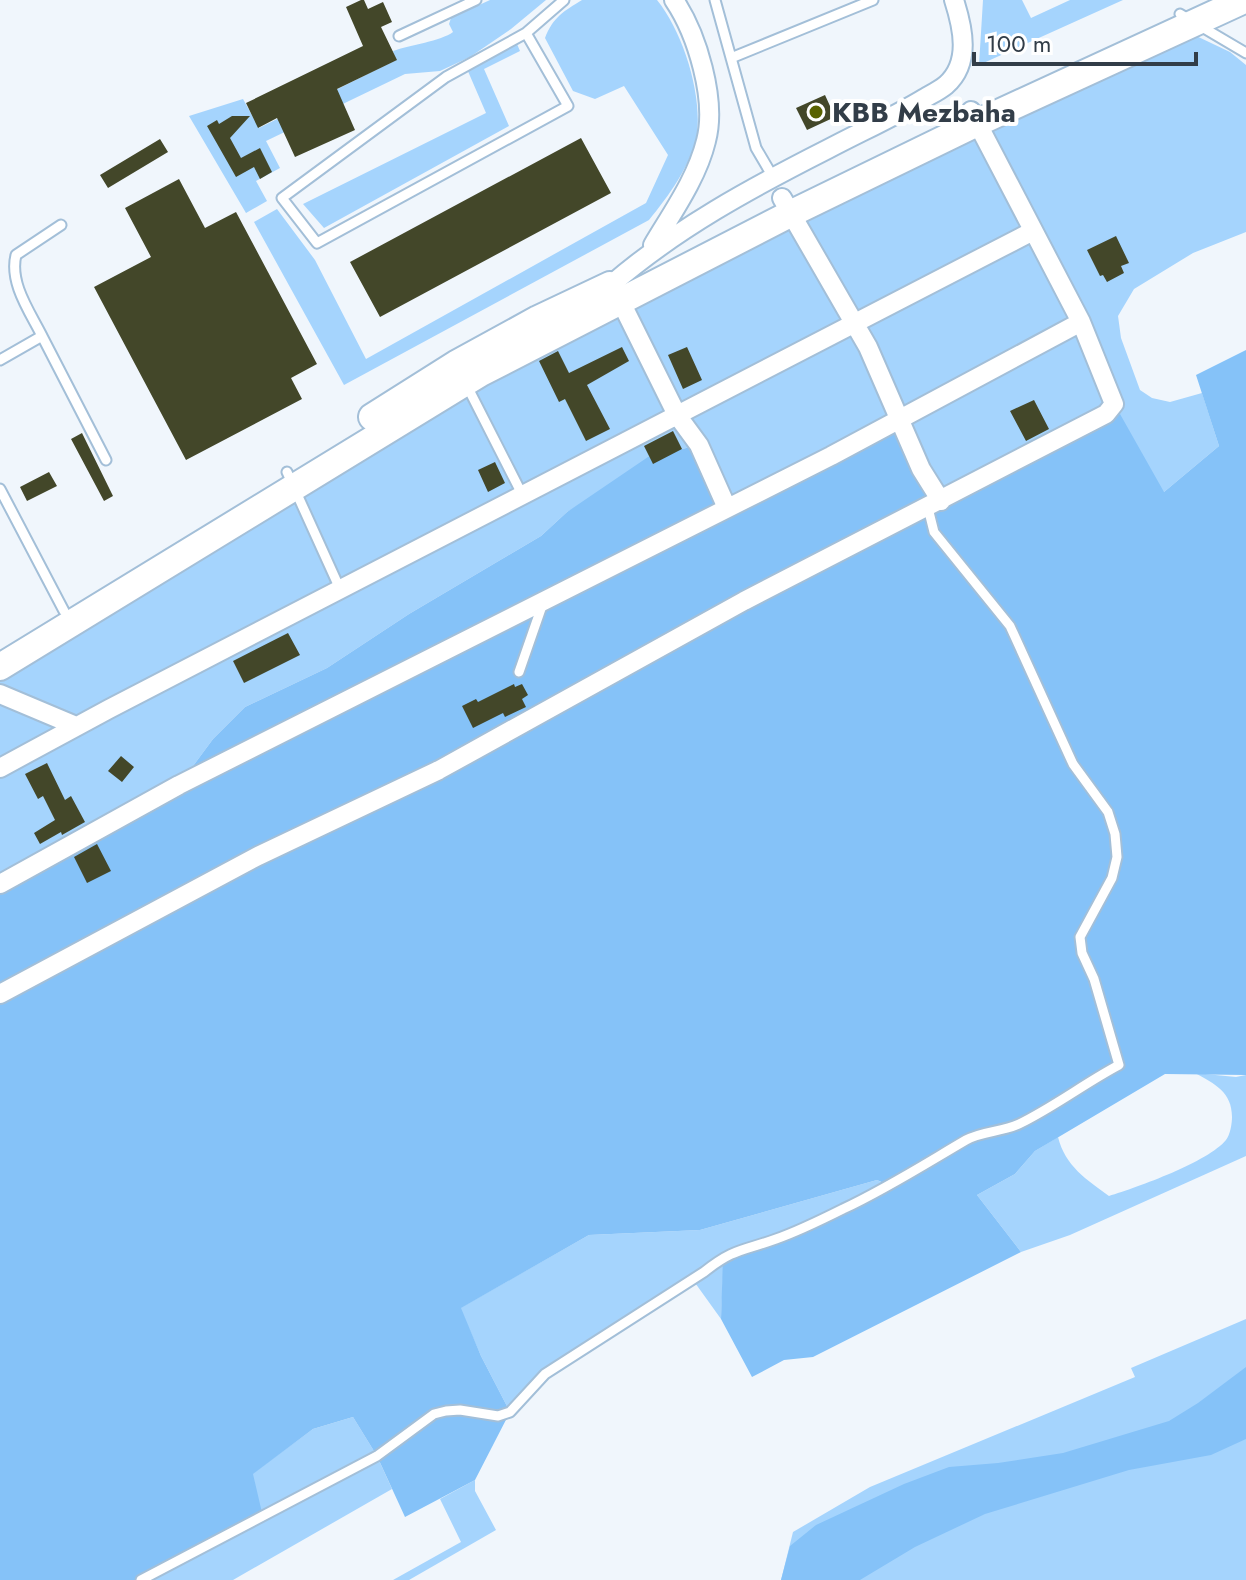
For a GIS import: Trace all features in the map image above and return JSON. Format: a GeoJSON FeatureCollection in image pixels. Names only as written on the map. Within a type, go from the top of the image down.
{"type":"FeatureCollection","features":[{"type":"Feature","properties":{"kind":"main road"},"geometry":{"type":"LineString","coordinates":[[1188,19],[1210,0]]}},
{"type":"Feature","properties":{"kind":"main road"},"geometry":{"type":"LineString","coordinates":[[0,667],[460,373],[538,319],[616,292],[782,197],[974,117],[1188,19],[1244,0]]}},
{"type":"Feature","properties":{"kind":"main road"},"geometry":{"type":"LineString","coordinates":[[0,651],[290,479]]}},
{"type":"Feature","properties":{"kind":"street"},"geometry":{"type":"LineString","coordinates":[[674,0],[691,31],[707,89],[707,140],[685,193],[648,253],[616,292],[677,415],[699,445],[727,508]]}},
{"type":"Feature","properties":{"kind":"street"},"geometry":{"type":"LineString","coordinates":[[648,253],[692,223],[782,197],[947,85],[961,64],[964,32],[954,0]]}},
{"type":"Feature","properties":{"kind":"street"},"geometry":{"type":"LineString","coordinates":[[3,986],[258,856],[439,770],[744,601],[1106,414],[1114,404],[1081,322],[974,117]]}},
{"type":"Feature","properties":{"kind":"street"},"geometry":{"type":"LineString","coordinates":[[782,197],[855,322],[934,504]]}},
{"type":"Feature","properties":{"kind":"street"},"geometry":{"type":"LineString","coordinates":[[0,768],[1033,231]]}},
{"type":"Feature","properties":{"kind":"street"},"geometry":{"type":"LineString","coordinates":[[0,884],[179,785],[727,508],[1081,322]]}},
{"type":"Feature","properties":{"kind":"street"},"geometry":{"type":"LineString","coordinates":[[0,694],[76,726]]}},
{"type":"Feature","properties":{"kind":"lane"},"geometry":{"type":"LineString","coordinates":[[399,36],[476,0]]}},
{"type":"Feature","properties":{"kind":"lane"},"geometry":{"type":"LineString","coordinates":[[526,33],[568,106],[317,243],[282,198],[446,77],[526,33],[564,0]]}},
{"type":"Feature","properties":{"kind":"lane"},"geometry":{"type":"LineString","coordinates":[[715,0],[756,148],[782,197]]}},
{"type":"Feature","properties":{"kind":"lane"},"geometry":{"type":"LineString","coordinates":[[731,58],[873,0]]}},
{"type":"Feature","properties":{"kind":"lane"},"geometry":{"type":"LineString","coordinates":[[1188,19],[1246,53]]}},
{"type":"Feature","properties":{"kind":"lane"},"geometry":{"type":"LineString","coordinates":[[61,225],[16,255],[13,268],[24,301],[106,460]]}},
{"type":"Feature","properties":{"kind":"lane"},"geometry":{"type":"LineString","coordinates":[[0,360],[42,336]]}},
{"type":"Feature","properties":{"kind":"lane"},"geometry":{"type":"LineString","coordinates":[[460,373],[523,496]]}},
{"type":"Feature","properties":{"kind":"lane"},"geometry":{"type":"LineString","coordinates":[[290,479],[341,591]]}},
{"type":"Feature","properties":{"kind":"lane"},"geometry":{"type":"LineString","coordinates":[[0,489],[64,611]]}},
{"type":"Feature","properties":{"kind":"lane"},"geometry":{"type":"LineString","coordinates":[[141,1580],[377,1456],[434,1414],[460,1410],[498,1416],[510,1412],[545,1374],[723,1257],[738,1249],[799,1230],[842,1210],[916,1172],[970,1138],[1014,1127],[1119,1065],[1094,979],[1082,953],[1080,937],[1112,878],[1117,857],[1115,834],[1108,812],[1073,764],[1010,626],[934,532],[934,504]]}},
{"type":"Feature","properties":{"kind":"lane"},"geometry":{"type":"LineString","coordinates":[[519,672],[543,601]]}},
{"type":"Feature","properties":{"kind":"shaded area"},"geometry":{"type":"Polygon","coordinates":[[[490,0],[546,0],[470,57],[440,71],[405,74],[266,141],[280,168],[256,181],[267,201],[246,213],[189,116],[243,99],[259,128],[396,60],[393,51],[448,35],[453,32],[449,24],[451,18],[490,0]]]}},
{"type":"Feature","properties":{"kind":"shaded area"},"geometry":{"type":"Polygon","coordinates":[[[582,0],[657,0],[675,29],[689,64],[698,118],[694,145],[678,180],[649,220],[344,385],[254,222],[277,209],[315,260],[366,359],[646,203],[668,155],[624,86],[595,99],[573,91],[545,38],[560,15],[582,0]]]}},
{"type":"Feature","properties":{"kind":"shaded area"},"geometry":{"type":"Polygon","coordinates":[[[983,0],[1022,0],[1031,18],[1070,0],[1123,0],[979,65],[983,0]]]}},
{"type":"Feature","properties":{"kind":"shaded area"},"geometry":{"type":"Polygon","coordinates":[[[1190,33],[1230,52],[1246,65],[1246,232],[1193,253],[1134,289],[1118,316],[1121,338],[1140,390],[1152,398],[1170,402],[1202,393],[1219,446],[1164,492],[727,508],[699,445],[682,449],[567,512],[541,536],[409,614],[327,668],[245,707],[213,739],[179,785],[0,884],[0,676],[532,347],[1190,33]]]}},
{"type":"Feature","properties":{"kind":"shaded area"},"geometry":{"type":"Polygon","coordinates":[[[517,44],[520,51],[484,69],[509,126],[324,228],[303,204],[486,113],[467,69],[517,44]]]}},
{"type":"Feature","properties":{"kind":"shaded area"},"geometry":{"type":"Polygon","coordinates":[[[1246,350],[1246,1075],[1165,1074],[1035,1151],[1015,1174],[977,1195],[1021,1252],[813,1357],[784,1360],[752,1377],[721,1319],[723,1257],[773,1240],[888,1185],[877,1180],[700,1230],[589,1235],[461,1308],[510,1412],[475,1480],[405,1517],[377,1456],[353,1417],[313,1429],[253,1474],[263,1517],[141,1580],[0,1580],[0,884],[179,785],[213,739],[245,707],[327,668],[409,614],[541,536],[567,512],[648,457],[699,445],[727,507],[898,419],[941,501],[1120,414],[1164,492],[1219,446],[1196,375],[1246,350]]]}},
{"type":"Feature","properties":{"kind":"shaded area"},"geometry":{"type":"Polygon","coordinates":[[[1195,1073],[1246,1075],[1246,1156],[1070,1235],[1021,1252],[977,1195],[1015,1174],[1035,1151],[1058,1137],[1071,1164],[1109,1196],[1172,1173],[1204,1157],[1227,1138],[1232,1123],[1231,1108],[1221,1090],[1195,1073]]]}},
{"type":"Feature","properties":{"kind":"shaded area"},"geometry":{"type":"Polygon","coordinates":[[[877,1180],[889,1186],[851,1205],[724,1256],[721,1319],[693,1280],[572,1356],[510,1412],[460,1308],[589,1235],[700,1230],[877,1180]]]}},
{"type":"Feature","properties":{"kind":"shaded area"},"geometry":{"type":"Polygon","coordinates":[[[1246,1319],[1246,1580],[781,1580],[793,1532],[870,1487],[1135,1377],[1131,1368],[1246,1319]]]}},
{"type":"Feature","properties":{"kind":"shaded area"},"geometry":{"type":"Polygon","coordinates":[[[1246,1367],[1246,1439],[1211,1455],[1129,1470],[985,1514],[915,1547],[860,1580],[781,1580],[790,1546],[816,1525],[904,1484],[949,1467],[1063,1453],[1169,1421],[1246,1367]]]}},
{"type":"Feature","properties":{"kind":"shaded area"},"geometry":{"type":"Polygon","coordinates":[[[353,1417],[377,1456],[392,1489],[233,1580],[141,1580],[252,1474],[313,1429],[353,1417]]]}},
{"type":"Feature","properties":{"kind":"shaded area"},"geometry":{"type":"Polygon","coordinates":[[[475,1480],[475,1491],[496,1530],[409,1580],[393,1580],[461,1542],[440,1499],[475,1480]]]}},
{"type":"Feature","properties":{"kind":"building"},"geometry":{"type":"Polygon","coordinates":[[[361,0],[368,9],[383,2],[392,22],[381,27],[397,60],[337,89],[355,130],[295,157],[277,118],[258,128],[246,103],[363,46],[346,7],[361,0]]]}},
{"type":"Feature","properties":{"kind":"building","name":"KBB Mezbaha"},"geometry":{"type":"Polygon","coordinates":[[[825,95],[835,117],[807,130],[796,108],[825,95]]]}},
{"type":"Feature","properties":{"kind":"building"},"geometry":{"type":"Polygon","coordinates":[[[232,116],[250,116],[230,138],[241,158],[260,148],[272,172],[260,179],[254,167],[236,177],[207,126],[217,120],[219,124],[232,116]]]}},
{"type":"Feature","properties":{"kind":"building"},"geometry":{"type":"Polygon","coordinates":[[[581,138],[611,193],[380,317],[350,262],[581,138]]]}},
{"type":"Feature","properties":{"kind":"building"},"geometry":{"type":"Polygon","coordinates":[[[160,139],[168,152],[108,188],[100,175],[160,139]]]}},
{"type":"Feature","properties":{"kind":"building"},"geometry":{"type":"Polygon","coordinates":[[[179,179],[205,228],[236,212],[317,364],[291,378],[302,399],[186,460],[94,287],[151,257],[125,208],[179,179]]]}},
{"type":"Feature","properties":{"kind":"building"},"geometry":{"type":"Polygon","coordinates":[[[1116,236],[1129,263],[1121,266],[1124,273],[1107,282],[1103,275],[1100,276],[1087,250],[1116,236]]]}},
{"type":"Feature","properties":{"kind":"building"},"geometry":{"type":"Polygon","coordinates":[[[622,347],[629,361],[587,385],[610,429],[586,441],[565,399],[559,402],[539,361],[558,351],[569,373],[622,347]]]}},
{"type":"Feature","properties":{"kind":"building"},"geometry":{"type":"Polygon","coordinates":[[[687,347],[702,380],[683,389],[668,355],[687,347]]]}},
{"type":"Feature","properties":{"kind":"building"},"geometry":{"type":"Polygon","coordinates":[[[1034,400],[1049,429],[1026,441],[1010,411],[1034,400]]]}},
{"type":"Feature","properties":{"kind":"building"},"geometry":{"type":"Polygon","coordinates":[[[673,431],[682,449],[653,464],[644,446],[673,431]]]}},
{"type":"Feature","properties":{"kind":"building"},"geometry":{"type":"Polygon","coordinates":[[[82,433],[113,496],[104,501],[71,439],[82,433]]]}},
{"type":"Feature","properties":{"kind":"building"},"geometry":{"type":"Polygon","coordinates":[[[495,462],[505,483],[488,492],[478,470],[495,462]]]}},
{"type":"Feature","properties":{"kind":"building"},"geometry":{"type":"Polygon","coordinates":[[[49,472],[57,486],[27,501],[20,487],[49,472]]]}},
{"type":"Feature","properties":{"kind":"building"},"geometry":{"type":"Polygon","coordinates":[[[288,633],[300,655],[244,683],[233,661],[288,633]]]}},
{"type":"Feature","properties":{"kind":"building"},"geometry":{"type":"Polygon","coordinates":[[[514,684],[515,687],[522,684],[528,695],[522,699],[526,707],[505,717],[503,713],[473,728],[462,706],[476,699],[478,702],[514,684]]]}},
{"type":"Feature","properties":{"kind":"building"},"geometry":{"type":"Polygon","coordinates":[[[121,756],[134,767],[122,782],[108,771],[121,756]]]}},
{"type":"Feature","properties":{"kind":"building"},"geometry":{"type":"Polygon","coordinates":[[[47,763],[65,800],[71,796],[85,822],[40,844],[34,833],[55,820],[43,796],[38,799],[25,774],[47,763]]]}},
{"type":"Feature","properties":{"kind":"building"},"geometry":{"type":"Polygon","coordinates":[[[97,844],[111,871],[87,883],[74,857],[97,844]]]}},
{"type":"Feature","properties":{"kind":"place","name":"KBB Mezbaha"},"geometry":{"type":"Point","coordinates":[816,112]}}]}
